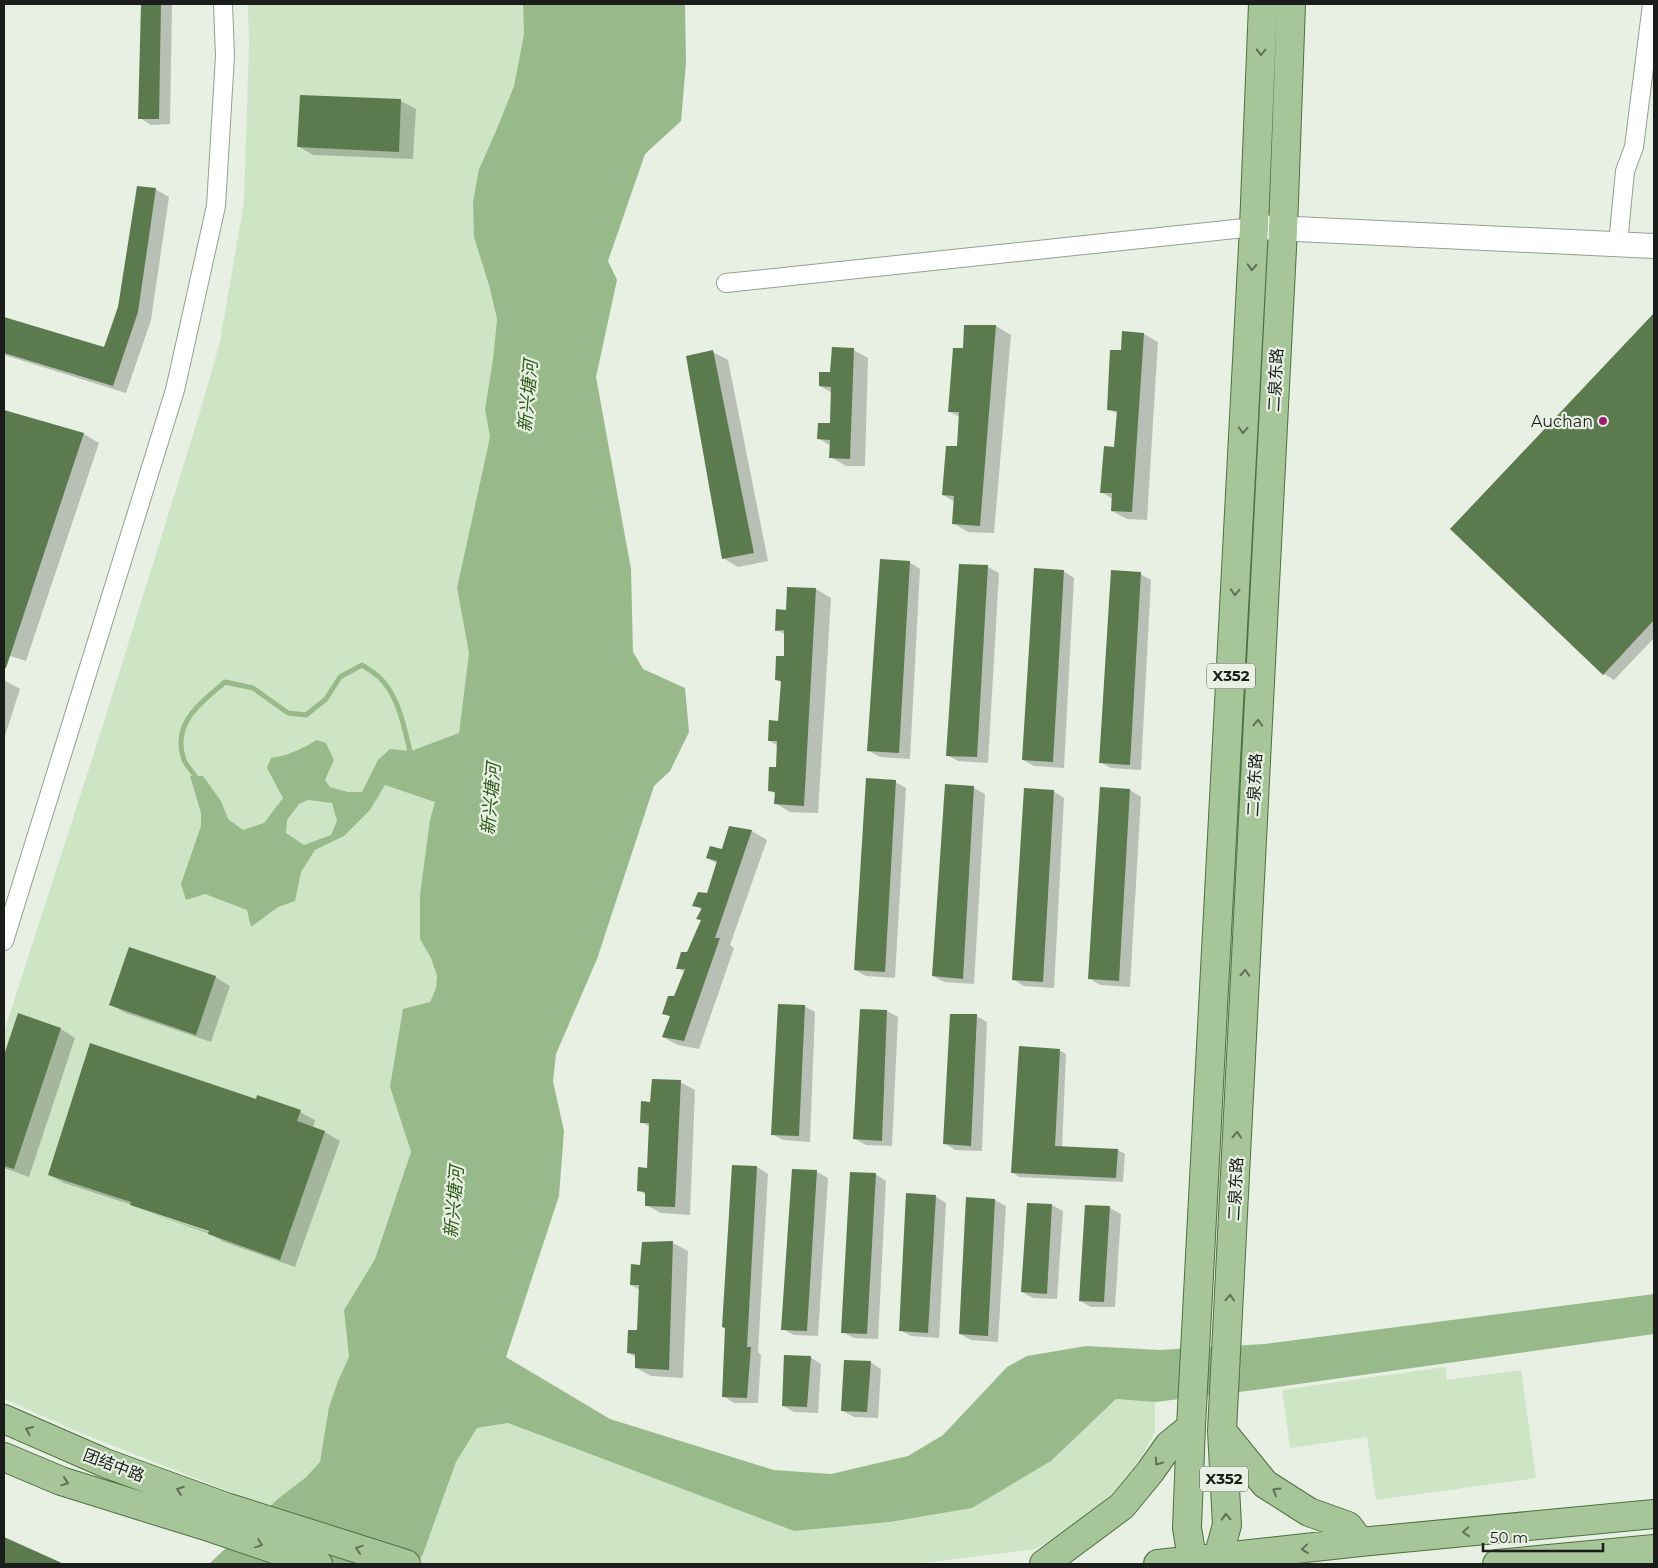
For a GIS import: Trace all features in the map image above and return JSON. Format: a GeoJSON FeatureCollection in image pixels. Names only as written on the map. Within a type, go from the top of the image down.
{"type":"FeatureCollection","features":[{"type":"Feature","properties":{"kind":"main road","name":"二泉东路"},"geometry":{"type":"LineString","coordinates":[[1205,1562],[1187,1528],[1254,227],[1262,4]]}},
{"type":"Feature","properties":{"kind":"main road","name":"二泉东路"},"geometry":{"type":"LineString","coordinates":[[1205,1562],[1226,1525],[1222,1431],[1228,1346],[1283,229],[1291,4]]}},
{"type":"Feature","properties":{"kind":"main road","name":"团结中路"},"geometry":{"type":"LineString","coordinates":[[4,1419],[105,1463],[219,1517]]}},
{"type":"Feature","properties":{"kind":"main road"},"geometry":{"type":"LineString","coordinates":[[1044,1564],[1122,1506],[1169,1445],[1191,1427]]}},
{"type":"Feature","properties":{"kind":"main road"},"geometry":{"type":"LineString","coordinates":[[1222,1431],[1265,1484],[1309,1512],[1348,1526],[1360,1542]]}},
{"type":"Feature","properties":{"kind":"main road","name":"团结中路"},"geometry":{"type":"LineString","coordinates":[[4,1458],[61,1481],[219,1517]]}},
{"type":"Feature","properties":{"kind":"main road"},"geometry":{"type":"LineString","coordinates":[[1158,1564],[1205,1562],[1360,1542],[1654,1514]]}},
{"type":"Feature","properties":{"kind":"main road"},"geometry":{"type":"LineString","coordinates":[[219,1517],[318,1564]]}},
{"type":"Feature","properties":{"kind":"main road"},"geometry":{"type":"LineString","coordinates":[[219,1517],[406,1564]]}},
{"type":"Feature","properties":{"kind":"main road"},"geometry":{"type":"LineString","coordinates":[[1497,1564],[1654,1549]]}},
{"type":"Feature","properties":{"kind":"street"},"geometry":{"type":"LineString","coordinates":[[4,941],[175,390],[216,206],[224,56],[223,4]]}},
{"type":"Feature","properties":{"kind":"street"},"geometry":{"type":"LineString","coordinates":[[1618,244],[1625,171],[1634,147],[1652,4]]}},
{"type":"Feature","properties":{"kind":"street"},"geometry":{"type":"LineString","coordinates":[[726,283],[1254,227],[1654,246]]}},
{"type":"Feature","properties":{"kind":"shaded area"},"geometry":{"type":"Polygon","coordinates":[[[248,4],[523,4],[524,34],[514,86],[479,169],[489,285],[497,319],[485,409],[490,437],[457,588],[469,653],[431,957],[437,976],[436,988],[390,1087],[411,1152],[375,1259],[344,1310],[349,1357],[320,1462],[274,1509],[83,1434],[4,1399],[4,1032],[103,725],[220,342],[244,202],[249,44],[248,4]]]}},
{"type":"Feature","properties":{"kind":"shaded area"},"geometry":{"type":"Polygon","coordinates":[[[1445,1367],[1447,1380],[1521,1370],[1536,1478],[1376,1500],[1367,1437],[1290,1448],[1282,1390],[1445,1367]]]}},
{"type":"Feature","properties":{"kind":"shaded area"},"geometry":{"type":"Polygon","coordinates":[[[1116,1399],[1155,1402],[1155,1432],[1141,1458],[1112,1494],[1075,1528],[1035,1549],[915,1564],[417,1564],[423,1554],[456,1462],[477,1428],[508,1423],[794,1531],[890,1522],[972,1508],[1051,1461],[1116,1399]]]}},
{"type":"Feature","properties":{"kind":"water","name":"新兴塘河"},"geometry":{"type":"Polygon","coordinates":[[[523,4],[685,4],[686,63],[681,121],[645,154],[608,261],[617,280],[596,377],[631,569],[633,652],[643,669],[685,688],[689,732],[670,771],[654,786],[597,959],[556,1054],[553,1081],[564,1131],[559,1196],[506,1357],[610,1419],[774,1470],[831,1474],[908,1456],[943,1435],[1007,1367],[1027,1356],[1086,1346],[1159,1350],[1265,1344],[1654,1294],[1654,1334],[1263,1389],[1155,1402],[1116,1399],[1051,1461],[972,1508],[890,1522],[794,1531],[508,1423],[477,1428],[456,1462],[423,1554],[417,1564],[209,1564],[279,1498],[305,1478],[320,1462],[329,1407],[349,1357],[344,1310],[375,1259],[411,1152],[390,1087],[403,1009],[430,1002],[436,988],[437,976],[431,958],[420,939],[420,895],[430,820],[435,802],[385,785],[370,810],[344,836],[315,850],[301,872],[295,901],[278,907],[251,927],[247,910],[205,894],[186,900],[181,884],[201,826],[201,813],[190,776],[203,776],[221,801],[228,819],[243,830],[264,823],[283,798],[267,768],[271,758],[289,754],[317,740],[326,743],[334,760],[325,780],[330,787],[348,792],[362,792],[378,760],[390,749],[411,751],[459,733],[469,653],[457,588],[490,437],[485,409],[497,319],[474,237],[473,202],[479,169],[514,86],[524,34],[523,4]],[[308,800],[299,804],[287,820],[286,833],[304,845],[331,835],[337,821],[332,803],[308,800]]]}},
{"type":"Feature","properties":{"kind":"building"},"geometry":{"type":"Polygon","coordinates":[[[141,4],[161,4],[159,119],[138,119],[141,4]]]}},
{"type":"Feature","properties":{"kind":"building"},"geometry":{"type":"Polygon","coordinates":[[[300,95],[401,99],[399,152],[297,147],[300,95]]]}},
{"type":"Feature","properties":{"kind":"building"},"geometry":{"type":"Polygon","coordinates":[[[137,186],[156,188],[138,312],[113,386],[4,353],[4,317],[104,347],[118,307],[137,186]]]}},
{"type":"Feature","properties":{"kind":"building","name":"Auchan"},"geometry":{"type":"Polygon","coordinates":[[[1654,313],[1654,620],[1603,675],[1450,529],[1654,313]]]}},
{"type":"Feature","properties":{"kind":"building"},"geometry":{"type":"Polygon","coordinates":[[[964,325],[996,325],[980,526],[952,524],[954,496],[942,495],[946,446],[957,446],[959,412],[948,412],[953,348],[963,348],[964,325]]]}},
{"type":"Feature","properties":{"kind":"building"},"geometry":{"type":"Polygon","coordinates":[[[1122,331],[1144,333],[1132,512],[1111,511],[1112,493],[1100,493],[1104,446],[1114,447],[1117,411],[1107,410],[1110,350],[1121,350],[1122,331]]]}},
{"type":"Feature","properties":{"kind":"building"},"geometry":{"type":"Polygon","coordinates":[[[832,347],[854,348],[850,459],[829,458],[830,440],[817,439],[818,423],[830,423],[831,387],[819,386],[819,372],[830,372],[832,347]]]}},
{"type":"Feature","properties":{"kind":"building"},"geometry":{"type":"Polygon","coordinates":[[[713,350],[754,553],[722,559],[686,356],[713,350]]]}},
{"type":"Feature","properties":{"kind":"building"},"geometry":{"type":"Polygon","coordinates":[[[4,410],[84,433],[6,668],[4,668],[4,410]]]}},
{"type":"Feature","properties":{"kind":"building"},"geometry":{"type":"Polygon","coordinates":[[[880,559],[910,561],[899,753],[867,751],[880,559]]]}},
{"type":"Feature","properties":{"kind":"building"},"geometry":{"type":"Polygon","coordinates":[[[959,564],[988,565],[977,757],[946,756],[959,564]]]}},
{"type":"Feature","properties":{"kind":"building"},"geometry":{"type":"Polygon","coordinates":[[[1034,568],[1064,570],[1053,762],[1022,760],[1034,568]]]}},
{"type":"Feature","properties":{"kind":"building"},"geometry":{"type":"Polygon","coordinates":[[[1111,570],[1141,572],[1130,765],[1099,763],[1111,570]]]}},
{"type":"Feature","properties":{"kind":"building"},"geometry":{"type":"Polygon","coordinates":[[[787,587],[816,588],[804,806],[774,804],[775,792],[768,791],[769,767],[776,767],[777,741],[768,741],[769,720],[778,721],[781,681],[775,680],[776,656],[784,656],[784,630],[775,631],[776,609],[786,610],[787,587]]]}},
{"type":"Feature","properties":{"kind":"building"},"geometry":{"type":"Polygon","coordinates":[[[866,778],[896,780],[885,972],[854,970],[866,778]]]}},
{"type":"Feature","properties":{"kind":"building"},"geometry":{"type":"Polygon","coordinates":[[[945,784],[974,786],[963,979],[932,976],[945,784]]]}},
{"type":"Feature","properties":{"kind":"building"},"geometry":{"type":"Polygon","coordinates":[[[1100,787],[1130,789],[1119,981],[1088,979],[1100,787]]]}},
{"type":"Feature","properties":{"kind":"building"},"geometry":{"type":"Polygon","coordinates":[[[1024,788],[1054,790],[1043,982],[1012,980],[1024,788]]]}},
{"type":"Feature","properties":{"kind":"building"},"geometry":{"type":"Polygon","coordinates":[[[729,826],[752,830],[715,938],[720,938],[684,1041],[662,1037],[670,1016],[662,1014],[668,996],[674,996],[685,969],[676,969],[681,952],[687,952],[701,920],[696,919],[702,908],[692,906],[698,892],[707,893],[717,861],[706,858],[710,846],[722,849],[729,826]]]}},
{"type":"Feature","properties":{"kind":"building"},"geometry":{"type":"Polygon","coordinates":[[[129,947],[216,976],[196,1035],[109,1005],[129,947]]]}},
{"type":"Feature","properties":{"kind":"building"},"geometry":{"type":"Polygon","coordinates":[[[778,1004],[805,1005],[799,1136],[771,1135],[778,1004]]]}},
{"type":"Feature","properties":{"kind":"building"},"geometry":{"type":"Polygon","coordinates":[[[860,1009],[887,1010],[882,1141],[853,1139],[860,1009]]]}},
{"type":"Feature","properties":{"kind":"building"},"geometry":{"type":"Polygon","coordinates":[[[18,1013],[61,1028],[14,1169],[4,1166],[4,1055],[18,1013]]]}},
{"type":"Feature","properties":{"kind":"building"},"geometry":{"type":"Polygon","coordinates":[[[950,1014],[977,1014],[971,1146],[943,1144],[950,1014]]]}},
{"type":"Feature","properties":{"kind":"building"},"geometry":{"type":"Polygon","coordinates":[[[90,1043],[256,1099],[257,1095],[301,1110],[297,1121],[325,1131],[280,1260],[208,1234],[209,1231],[130,1205],[131,1202],[48,1175],[90,1043]]]}},
{"type":"Feature","properties":{"kind":"building"},"geometry":{"type":"Polygon","coordinates":[[[1019,1046],[1060,1049],[1055,1146],[1118,1149],[1116,1178],[1011,1173],[1019,1046]]]}},
{"type":"Feature","properties":{"kind":"building"},"geometry":{"type":"Polygon","coordinates":[[[652,1079],[681,1080],[675,1207],[645,1206],[645,1192],[637,1191],[638,1167],[647,1168],[649,1123],[640,1123],[641,1101],[650,1102],[652,1079]]]}},
{"type":"Feature","properties":{"kind":"building"},"geometry":{"type":"Polygon","coordinates":[[[732,1165],[757,1166],[747,1347],[751,1347],[747,1398],[722,1397],[725,1328],[722,1327],[732,1165]]]}},
{"type":"Feature","properties":{"kind":"building"},"geometry":{"type":"Polygon","coordinates":[[[792,1169],[817,1170],[807,1331],[781,1330],[792,1169]]]}},
{"type":"Feature","properties":{"kind":"building"},"geometry":{"type":"Polygon","coordinates":[[[850,1172],[876,1173],[867,1334],[841,1333],[850,1172]]]}},
{"type":"Feature","properties":{"kind":"building"},"geometry":{"type":"Polygon","coordinates":[[[906,1193],[936,1195],[928,1333],[899,1331],[906,1193]]]}},
{"type":"Feature","properties":{"kind":"building"},"geometry":{"type":"Polygon","coordinates":[[[966,1197],[995,1199],[988,1336],[959,1334],[966,1197]]]}},
{"type":"Feature","properties":{"kind":"building"},"geometry":{"type":"Polygon","coordinates":[[[1027,1203],[1052,1204],[1047,1294],[1021,1292],[1027,1203]]]}},
{"type":"Feature","properties":{"kind":"building"},"geometry":{"type":"Polygon","coordinates":[[[1085,1205],[1110,1206],[1104,1302],[1079,1301],[1085,1205]]]}},
{"type":"Feature","properties":{"kind":"building"},"geometry":{"type":"Polygon","coordinates":[[[673,1241],[669,1370],[635,1368],[635,1354],[627,1353],[628,1330],[637,1330],[639,1285],[630,1285],[631,1264],[640,1265],[642,1242],[673,1241]]]}},
{"type":"Feature","properties":{"kind":"building"},"geometry":{"type":"Polygon","coordinates":[[[784,1355],[811,1356],[807,1407],[782,1406],[784,1355]]]}},
{"type":"Feature","properties":{"kind":"building"},"geometry":{"type":"Polygon","coordinates":[[[844,1360],[871,1361],[867,1412],[841,1411],[844,1360]]]}},
{"type":"Feature","properties":{"kind":"building"},"geometry":{"type":"Polygon","coordinates":[[[4,1537],[64,1564],[4,1564],[4,1537]]]}},
{"type":"Feature","properties":{"kind":"waterway"},"geometry":{"type":"LineString","coordinates":[[195,776],[184,760],[181,747],[185,725],[198,706],[225,682],[253,688],[288,713],[306,715],[326,699],[340,677],[362,665],[378,676],[391,692],[399,711],[410,751]]}},
{"type":"Feature","properties":{"kind":"place","name":"Auchan"},"geometry":{"type":"Point","coordinates":[1603,421]}}]}
